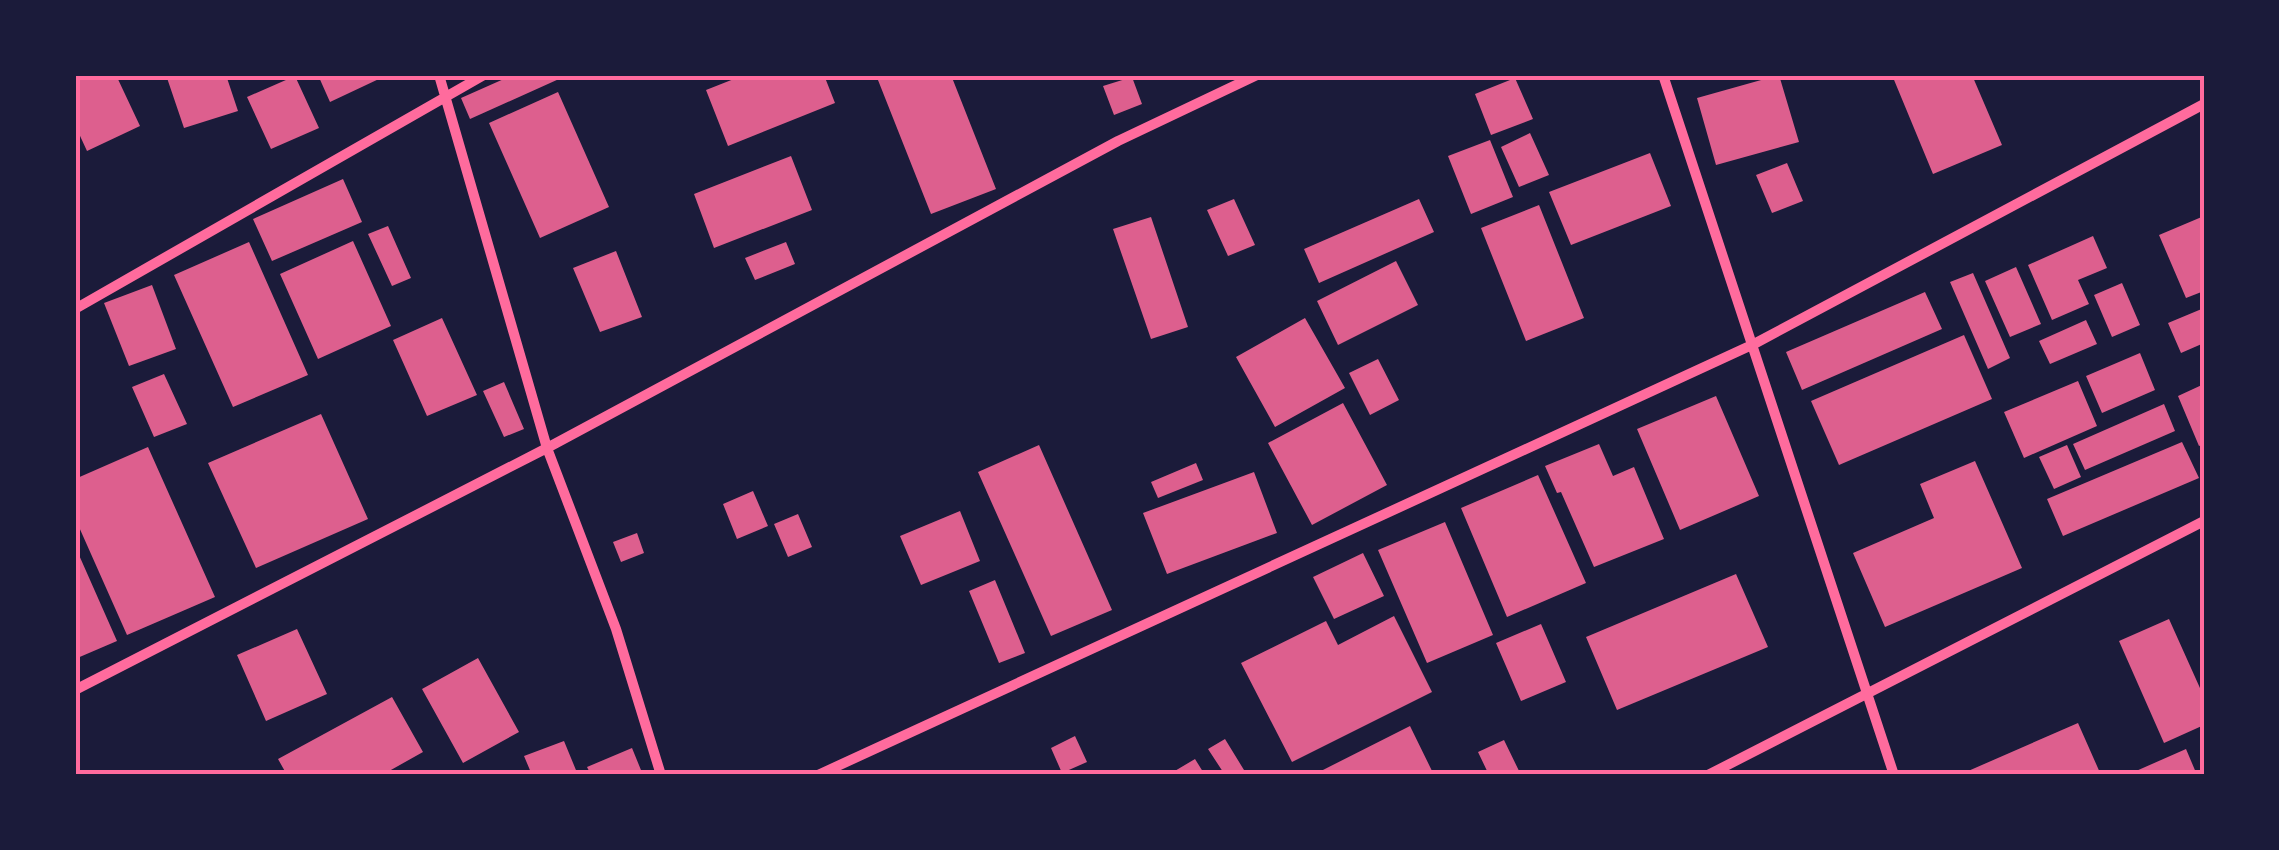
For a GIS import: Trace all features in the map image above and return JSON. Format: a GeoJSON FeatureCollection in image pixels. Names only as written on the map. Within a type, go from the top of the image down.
{"type":"FeatureCollection","features":[{"type":"Feature","properties":{"kind":"street"},"geometry":{"type":"LineString","coordinates":[[439,75],[546,448],[616,629],[661,775]]}},
{"type":"Feature","properties":{"kind":"street"},"geometry":{"type":"LineString","coordinates":[[75,309],[484,75]]}},
{"type":"Feature","properties":{"kind":"street"},"geometry":{"type":"LineString","coordinates":[[75,690],[546,448],[1118,141],[1258,75]]}},
{"type":"Feature","properties":{"kind":"street"},"geometry":{"type":"LineString","coordinates":[[1663,75],[1894,775]]}},
{"type":"Feature","properties":{"kind":"street"},"geometry":{"type":"LineString","coordinates":[[818,775],[1754,344],[2204,104]]}},
{"type":"Feature","properties":{"kind":"street"},"geometry":{"type":"LineString","coordinates":[[1708,775],[2204,521]]}},
{"type":"Feature","properties":{"kind":"building"},"geometry":{"type":"Polygon","coordinates":[[[75,75],[116,75],[140,126],[87,151],[75,125],[75,75]]]}},
{"type":"Feature","properties":{"kind":"building"},"geometry":{"type":"Polygon","coordinates":[[[166,75],[226,75],[238,111],[184,128],[166,75]]]}},
{"type":"Feature","properties":{"kind":"building"},"geometry":{"type":"Polygon","coordinates":[[[318,75],[380,75],[381,78],[330,102],[318,75]]]}},
{"type":"Feature","properties":{"kind":"building"},"geometry":{"type":"Polygon","coordinates":[[[513,75],[557,75],[559,79],[470,119],[461,98],[513,75]]]}},
{"type":"Feature","properties":{"kind":"building"},"geometry":{"type":"Polygon","coordinates":[[[744,75],[824,75],[835,103],[728,146],[706,90],[744,75]]]}},
{"type":"Feature","properties":{"kind":"building"},"geometry":{"type":"Polygon","coordinates":[[[876,75],[951,75],[996,189],[931,214],[876,75]]]}},
{"type":"Feature","properties":{"kind":"building"},"geometry":{"type":"Polygon","coordinates":[[[1779,75],[1799,142],[1716,165],[1697,98],[1779,75]]]}},
{"type":"Feature","properties":{"kind":"building"},"geometry":{"type":"Polygon","coordinates":[[[1892,75],[1972,75],[2002,145],[1933,174],[1892,75]]]}},
{"type":"Feature","properties":{"kind":"building"},"geometry":{"type":"Polygon","coordinates":[[[295,76],[319,128],[271,149],[247,97],[295,76]]]}},
{"type":"Feature","properties":{"kind":"building"},"geometry":{"type":"Polygon","coordinates":[[[1132,77],[1142,104],[1114,115],[1103,86],[1132,77]]]}},
{"type":"Feature","properties":{"kind":"building"},"geometry":{"type":"Polygon","coordinates":[[[1515,78],[1533,119],[1491,135],[1475,94],[1515,78]]]}},
{"type":"Feature","properties":{"kind":"building"},"geometry":{"type":"Polygon","coordinates":[[[558,92],[609,207],[540,238],[489,123],[558,92]]]}},
{"type":"Feature","properties":{"kind":"building"},"geometry":{"type":"Polygon","coordinates":[[[1530,133],[1549,175],[1519,187],[1501,147],[1530,133]]]}},
{"type":"Feature","properties":{"kind":"building"},"geometry":{"type":"Polygon","coordinates":[[[1490,140],[1513,197],[1471,214],[1448,156],[1490,140]]]}},
{"type":"Feature","properties":{"kind":"building"},"geometry":{"type":"Polygon","coordinates":[[[1650,153],[1671,206],[1571,245],[1549,192],[1650,153]]]}},
{"type":"Feature","properties":{"kind":"building"},"geometry":{"type":"Polygon","coordinates":[[[791,156],[812,210],[714,248],[694,194],[791,156]]]}},
{"type":"Feature","properties":{"kind":"building"},"geometry":{"type":"Polygon","coordinates":[[[1787,163],[1803,201],[1772,213],[1756,175],[1787,163]]]}},
{"type":"Feature","properties":{"kind":"building"},"geometry":{"type":"Polygon","coordinates":[[[343,179],[362,222],[272,261],[253,219],[343,179]]]}},
{"type":"Feature","properties":{"kind":"building"},"geometry":{"type":"Polygon","coordinates":[[[1234,199],[1255,245],[1228,256],[1207,210],[1234,199]]]}},
{"type":"Feature","properties":{"kind":"building"},"geometry":{"type":"Polygon","coordinates":[[[1419,199],[1434,232],[1319,283],[1304,249],[1419,199]]]}},
{"type":"Feature","properties":{"kind":"building"},"geometry":{"type":"Polygon","coordinates":[[[1539,205],[1584,318],[1526,341],[1481,228],[1539,205]]]}},
{"type":"Feature","properties":{"kind":"building"},"geometry":{"type":"Polygon","coordinates":[[[2204,216],[2204,291],[2186,298],[2159,235],[2204,216]]]}},
{"type":"Feature","properties":{"kind":"building"},"geometry":{"type":"Polygon","coordinates":[[[1151,217],[1188,327],[1151,339],[1113,229],[1151,217]]]}},
{"type":"Feature","properties":{"kind":"building"},"geometry":{"type":"Polygon","coordinates":[[[388,226],[411,278],[392,286],[368,234],[388,226]]]}},
{"type":"Feature","properties":{"kind":"building"},"geometry":{"type":"Polygon","coordinates":[[[2093,236],[2107,268],[2078,280],[2089,304],[2052,320],[2028,265],[2093,236]]]}},
{"type":"Feature","properties":{"kind":"building"},"geometry":{"type":"Polygon","coordinates":[[[353,241],[391,326],[318,359],[280,274],[353,241]]]}},
{"type":"Feature","properties":{"kind":"building"},"geometry":{"type":"Polygon","coordinates":[[[249,242],[308,375],[233,407],[174,275],[249,242]]]}},
{"type":"Feature","properties":{"kind":"building"},"geometry":{"type":"Polygon","coordinates":[[[786,242],[795,264],[755,280],[745,258],[786,242]]]}},
{"type":"Feature","properties":{"kind":"building"},"geometry":{"type":"Polygon","coordinates":[[[616,251],[642,317],[600,332],[573,268],[616,251]]]}},
{"type":"Feature","properties":{"kind":"building"},"geometry":{"type":"Polygon","coordinates":[[[1396,261],[1418,305],[1338,345],[1317,301],[1396,261]]]}},
{"type":"Feature","properties":{"kind":"building"},"geometry":{"type":"Polygon","coordinates":[[[2016,267],[2041,324],[2010,337],[1985,281],[2016,267]]]}},
{"type":"Feature","properties":{"kind":"building"},"geometry":{"type":"Polygon","coordinates":[[[1973,273],[2010,358],[1988,369],[1950,282],[1973,273]]]}},
{"type":"Feature","properties":{"kind":"building"},"geometry":{"type":"Polygon","coordinates":[[[2122,283],[2140,325],[2112,337],[2094,295],[2122,283]]]}},
{"type":"Feature","properties":{"kind":"building"},"geometry":{"type":"Polygon","coordinates":[[[152,285],[176,349],[129,366],[104,303],[152,285]]]}},
{"type":"Feature","properties":{"kind":"building"},"geometry":{"type":"Polygon","coordinates":[[[1925,292],[1942,329],[1802,390],[1786,352],[1925,292]]]}},
{"type":"Feature","properties":{"kind":"building"},"geometry":{"type":"Polygon","coordinates":[[[2204,308],[2204,343],[2181,353],[2168,323],[2204,308]]]}},
{"type":"Feature","properties":{"kind":"building"},"geometry":{"type":"Polygon","coordinates":[[[442,318],[477,395],[427,416],[393,340],[442,318]]]}},
{"type":"Feature","properties":{"kind":"building"},"geometry":{"type":"Polygon","coordinates":[[[1305,318],[1345,388],[1275,427],[1236,357],[1305,318]]]}},
{"type":"Feature","properties":{"kind":"building"},"geometry":{"type":"Polygon","coordinates":[[[2086,320],[2097,344],[2050,364],[2039,341],[2086,320]]]}},
{"type":"Feature","properties":{"kind":"building"},"geometry":{"type":"Polygon","coordinates":[[[1964,335],[1992,399],[1839,465],[1811,401],[1964,335]]]}},
{"type":"Feature","properties":{"kind":"building"},"geometry":{"type":"Polygon","coordinates":[[[2140,353],[2155,390],[2102,413],[2086,376],[2140,353]]]}},
{"type":"Feature","properties":{"kind":"building"},"geometry":{"type":"Polygon","coordinates":[[[1378,359],[1399,400],[1370,415],[1349,373],[1378,359]]]}},
{"type":"Feature","properties":{"kind":"building"},"geometry":{"type":"Polygon","coordinates":[[[164,374],[187,424],[154,437],[132,387],[164,374]]]}},
{"type":"Feature","properties":{"kind":"building"},"geometry":{"type":"Polygon","coordinates":[[[2078,381],[2097,426],[2024,458],[2004,412],[2078,381]]]}},
{"type":"Feature","properties":{"kind":"building"},"geometry":{"type":"Polygon","coordinates":[[[504,382],[524,429],[504,437],[483,391],[504,382]]]}},
{"type":"Feature","properties":{"kind":"building"},"geometry":{"type":"Polygon","coordinates":[[[2204,384],[2204,444],[2199,446],[2178,396],[2204,384]]]}},
{"type":"Feature","properties":{"kind":"building"},"geometry":{"type":"Polygon","coordinates":[[[1716,396],[1759,496],[1680,530],[1637,429],[1716,396]]]}},
{"type":"Feature","properties":{"kind":"building"},"geometry":{"type":"Polygon","coordinates":[[[1343,403],[1387,485],[1312,525],[1268,443],[1343,403]]]}},
{"type":"Feature","properties":{"kind":"building"},"geometry":{"type":"Polygon","coordinates":[[[2164,404],[2175,431],[2085,470],[2073,444],[2164,404]]]}},
{"type":"Feature","properties":{"kind":"building"},"geometry":{"type":"Polygon","coordinates":[[[321,414],[368,519],[256,568],[208,463],[321,414]]]}},
{"type":"Feature","properties":{"kind":"building"},"geometry":{"type":"Polygon","coordinates":[[[2182,442],[2199,478],[2063,536],[2047,499],[2182,442]]]}},
{"type":"Feature","properties":{"kind":"building"},"geometry":{"type":"Polygon","coordinates":[[[1599,444],[1613,476],[1634,467],[1664,539],[1594,567],[1561,492],[1557,493],[1545,466],[1599,444]]]}},
{"type":"Feature","properties":{"kind":"building"},"geometry":{"type":"Polygon","coordinates":[[[1039,445],[1112,610],[1051,636],[978,472],[1039,445]]]}},
{"type":"Feature","properties":{"kind":"building"},"geometry":{"type":"Polygon","coordinates":[[[2067,445],[2081,477],[2054,489],[2039,457],[2067,445]]]}},
{"type":"Feature","properties":{"kind":"building"},"geometry":{"type":"Polygon","coordinates":[[[148,447],[215,597],[127,635],[75,518],[75,479],[148,447]]]}},
{"type":"Feature","properties":{"kind":"building"},"geometry":{"type":"Polygon","coordinates":[[[1975,461],[2022,568],[1885,627],[1853,553],[1934,518],[1920,484],[1975,461]]]}},
{"type":"Feature","properties":{"kind":"building"},"geometry":{"type":"Polygon","coordinates":[[[1196,463],[1203,480],[1158,498],[1151,482],[1196,463]]]}},
{"type":"Feature","properties":{"kind":"building"},"geometry":{"type":"Polygon","coordinates":[[[1254,472],[1277,533],[1167,574],[1143,513],[1254,472]]]}},
{"type":"Feature","properties":{"kind":"building"},"geometry":{"type":"Polygon","coordinates":[[[1538,475],[1586,583],[1507,617],[1461,508],[1538,475]]]}},
{"type":"Feature","properties":{"kind":"building"},"geometry":{"type":"Polygon","coordinates":[[[753,491],[768,526],[737,539],[723,504],[753,491]]]}},
{"type":"Feature","properties":{"kind":"building"},"geometry":{"type":"Polygon","coordinates":[[[960,511],[980,561],[921,585],[900,536],[960,511]]]}},
{"type":"Feature","properties":{"kind":"building"},"geometry":{"type":"Polygon","coordinates":[[[798,514],[812,547],[788,557],[774,524],[798,514]]]}},
{"type":"Feature","properties":{"kind":"building"},"geometry":{"type":"Polygon","coordinates":[[[1445,522],[1493,635],[1427,663],[1378,550],[1445,522]]]}},
{"type":"Feature","properties":{"kind":"building"},"geometry":{"type":"Polygon","coordinates":[[[637,533],[644,553],[621,562],[613,542],[637,533]]]}},
{"type":"Feature","properties":{"kind":"building"},"geometry":{"type":"Polygon","coordinates":[[[75,546],[117,641],[75,659],[75,546]]]}},
{"type":"Feature","properties":{"kind":"building"},"geometry":{"type":"Polygon","coordinates":[[[1363,553],[1384,596],[1334,619],[1313,577],[1363,553]]]}},
{"type":"Feature","properties":{"kind":"building"},"geometry":{"type":"Polygon","coordinates":[[[1736,574],[1768,647],[1617,710],[1586,637],[1736,574]]]}},
{"type":"Feature","properties":{"kind":"building"},"geometry":{"type":"Polygon","coordinates":[[[995,580],[1025,653],[999,663],[969,591],[995,580]]]}},
{"type":"Feature","properties":{"kind":"building"},"geometry":{"type":"Polygon","coordinates":[[[1394,616],[1432,692],[1292,762],[1241,663],[1326,621],[1338,645],[1394,616]]]}},
{"type":"Feature","properties":{"kind":"building"},"geometry":{"type":"Polygon","coordinates":[[[2169,619],[2204,697],[2204,725],[2164,743],[2119,641],[2169,619]]]}},
{"type":"Feature","properties":{"kind":"building"},"geometry":{"type":"Polygon","coordinates":[[[1541,624],[1566,682],[1521,701],[1496,643],[1541,624]]]}},
{"type":"Feature","properties":{"kind":"building"},"geometry":{"type":"Polygon","coordinates":[[[297,629],[327,694],[266,721],[237,655],[297,629]]]}},
{"type":"Feature","properties":{"kind":"building"},"geometry":{"type":"Polygon","coordinates":[[[478,658],[519,732],[463,763],[422,689],[478,658]]]}},
{"type":"Feature","properties":{"kind":"building"},"geometry":{"type":"Polygon","coordinates":[[[392,697],[423,752],[382,775],[287,775],[278,759],[392,697]]]}},
{"type":"Feature","properties":{"kind":"building"},"geometry":{"type":"Polygon","coordinates":[[[2078,723],[2101,775],[1959,775],[2078,723]]]}},
{"type":"Feature","properties":{"kind":"building"},"geometry":{"type":"Polygon","coordinates":[[[1410,726],[1434,775],[1313,775],[1410,726]]]}},
{"type":"Feature","properties":{"kind":"building"},"geometry":{"type":"Polygon","coordinates":[[[1075,736],[1087,762],[1062,773],[1051,748],[1075,736]]]}},
{"type":"Feature","properties":{"kind":"building"},"geometry":{"type":"Polygon","coordinates":[[[1225,739],[1244,770],[1236,775],[1225,775],[1208,749],[1225,739]]]}},
{"type":"Feature","properties":{"kind":"building"},"geometry":{"type":"Polygon","coordinates":[[[1504,740],[1521,775],[1489,775],[1478,752],[1504,740]]]}},
{"type":"Feature","properties":{"kind":"building"},"geometry":{"type":"Polygon","coordinates":[[[564,741],[578,775],[532,775],[524,756],[564,741]]]}},
{"type":"Feature","properties":{"kind":"building"},"geometry":{"type":"Polygon","coordinates":[[[632,748],[643,775],[591,775],[587,767],[632,748]]]}},
{"type":"Feature","properties":{"kind":"building"},"geometry":{"type":"Polygon","coordinates":[[[2186,749],[2197,775],[2127,775],[2186,749]]]}},
{"type":"Feature","properties":{"kind":"building"},"geometry":{"type":"Polygon","coordinates":[[[1195,759],[1205,775],[1168,775],[1195,759]]]}}]}
